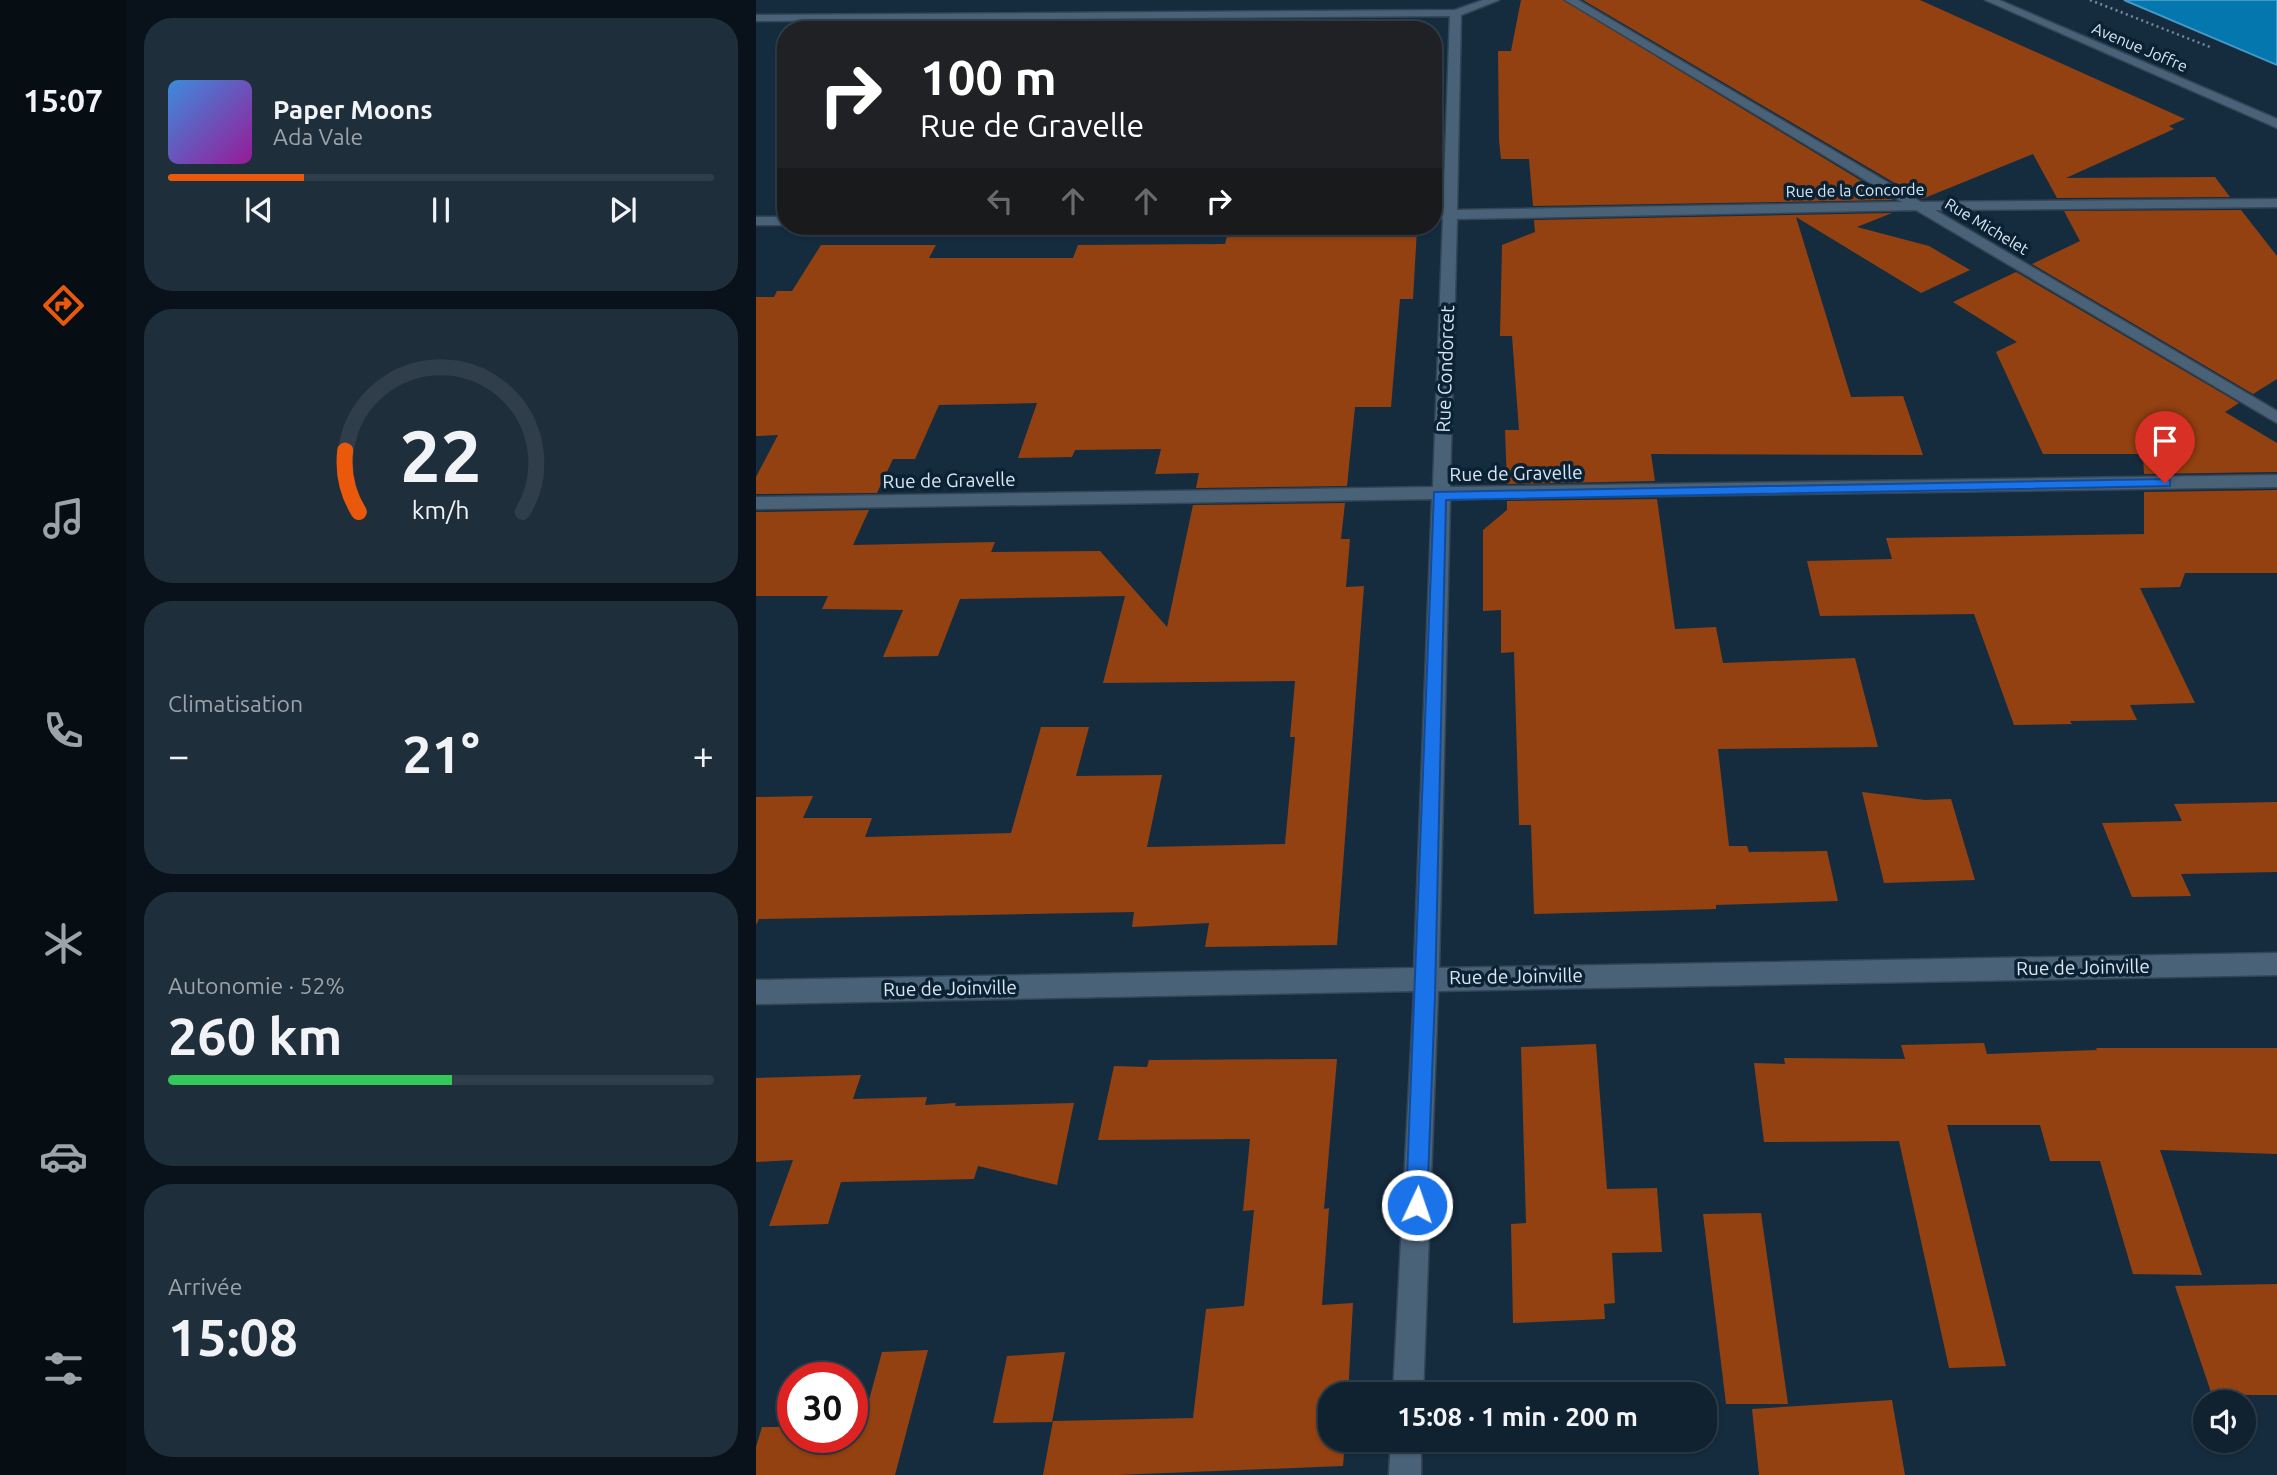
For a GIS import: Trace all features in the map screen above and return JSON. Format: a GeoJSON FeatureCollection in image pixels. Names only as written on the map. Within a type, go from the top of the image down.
{"type":"FeatureCollection","features":[{"type":"Feature","properties":{"kind":"street"},"geometry":{"type":"LineString","coordinates":[[756,18],[1455,13],[1494,0]]}},
{"type":"Feature","properties":{"kind":"street","name":"Rue Michelet"},"geometry":{"type":"LineString","coordinates":[[1570,0],[2277,418]]}},
{"type":"Feature","properties":{"kind":"street","name":"Avenue Joffre"},"geometry":{"type":"LineString","coordinates":[[1990,0],[2277,124]]}},
{"type":"Feature","properties":{"kind":"street","name":"Rue Condorcet"},"geometry":{"type":"LineString","coordinates":[[1442,215],[1455,13]]}},
{"type":"Feature","properties":{"kind":"street","name":"Rue de la Concorde"},"geometry":{"type":"LineString","coordinates":[[1442,215],[1919,206],[2277,203]]}},
{"type":"Feature","properties":{"kind":"street"},"geometry":{"type":"LineString","coordinates":[[756,221],[777,221]]}},
{"type":"Feature","properties":{"kind":"street","name":"Rue Condorcet"},"geometry":{"type":"LineString","coordinates":[[1409,1382],[1426,978],[1439,495],[1442,235]]}},
{"type":"Feature","properties":{"kind":"street","name":"Rue de Gravelle"},"geometry":{"type":"LineString","coordinates":[[756,503],[2277,481]]}},
{"type":"Feature","properties":{"kind":"street","name":"Rue de Joinville"},"geometry":{"type":"LineString","coordinates":[[756,992],[2277,964]]}},
{"type":"Feature","properties":{"kind":"street"},"geometry":{"type":"LineString","coordinates":[[1405,1475],[1406,1452]]}},
{"type":"Feature","properties":{"kind":"path"},"geometry":{"type":"LineString","coordinates":[[2090,0],[2210,47]]}},
{"type":"Feature","properties":{"kind":"water"},"geometry":{"type":"Polygon","coordinates":[[[2124,0],[2277,0],[2277,65],[2124,0]]]}},
{"type":"Feature","properties":{"kind":"building"},"geometry":{"type":"Polygon","coordinates":[[[1521,0],[1563,0],[1893,200],[1533,206],[1529,159],[1501,159],[1499,140],[1498,51],[1511,51],[1521,0]]]}},
{"type":"Feature","properties":{"kind":"building"},"geometry":{"type":"Polygon","coordinates":[[[1583,0],[1920,0],[2185,119],[2169,126],[2174,129],[2066,178],[2215,177],[2230,197],[2057,198],[2033,154],[1922,199],[1583,0]]]}},
{"type":"Feature","properties":{"kind":"building"},"geometry":{"type":"Polygon","coordinates":[[[2241,210],[2277,256],[2277,379],[2253,394],[2032,264],[2080,241],[2064,211],[2241,210]]]}},
{"type":"Feature","properties":{"kind":"building"},"geometry":{"type":"Polygon","coordinates":[[[1892,213],[1857,227],[1929,246],[1970,270],[1921,293],[1796,217],[1851,397],[1903,396],[1923,455],[1651,454],[1655,481],[1507,484],[1505,430],[1519,430],[1512,336],[1500,336],[1502,245],[1535,232],[1534,220],[1892,213]]]}},
{"type":"Feature","properties":{"kind":"building"},"geometry":{"type":"Polygon","coordinates":[[[1417,235],[1413,299],[1400,299],[1391,407],[1355,407],[1347,486],[1196,488],[1199,473],[1155,474],[1161,449],[1075,450],[1072,457],[1018,458],[1037,403],[939,405],[915,459],[893,459],[877,493],[756,494],[756,477],[778,435],[756,436],[756,297],[774,297],[777,291],[792,291],[821,245],[936,245],[929,258],[1073,258],[1078,245],[1225,244],[1227,236],[1417,235]]]}},
{"type":"Feature","properties":{"kind":"building"},"geometry":{"type":"Polygon","coordinates":[[[2016,272],[2239,403],[2225,412],[2277,443],[2277,472],[2144,474],[2143,454],[2043,454],[1996,352],[2017,342],[1953,302],[2016,272]]]}},
{"type":"Feature","properties":{"kind":"building"},"geometry":{"type":"Polygon","coordinates":[[[2277,490],[2277,573],[2185,573],[2180,587],[2140,588],[2195,703],[2130,705],[2137,720],[2014,725],[1974,614],[1820,616],[1807,561],[1892,559],[1886,538],[2144,534],[2144,492],[2277,490]]]}},
{"type":"Feature","properties":{"kind":"building"},"geometry":{"type":"Polygon","coordinates":[[[1657,499],[1675,629],[1716,627],[1723,663],[1855,658],[1878,747],[1718,749],[1729,846],[1747,846],[1749,852],[1827,851],[1838,901],[1716,905],[1716,909],[1534,914],[1531,825],[1519,825],[1514,652],[1501,653],[1501,610],[1483,611],[1483,530],[1507,510],[1507,501],[1657,499]]]}},
{"type":"Feature","properties":{"kind":"building"},"geometry":{"type":"Polygon","coordinates":[[[1345,503],[1341,539],[1350,539],[1346,587],[1364,586],[1337,945],[1205,947],[1209,923],[1132,927],[1134,912],[759,919],[756,925],[756,797],[813,796],[803,818],[872,818],[865,837],[1011,833],[1041,727],[1089,727],[1076,776],[1162,775],[1147,847],[1285,844],[1295,737],[1290,737],[1295,681],[1103,683],[1125,596],[960,599],[938,656],[883,657],[903,610],[822,609],[828,596],[756,596],[756,512],[869,510],[853,545],[995,542],[991,552],[1100,551],[1167,627],[1193,505],[1345,503]]]}},
{"type":"Feature","properties":{"kind":"building"},"geometry":{"type":"Polygon","coordinates":[[[1862,792],[1925,800],[1951,799],[1975,880],[1884,883],[1862,792]]]}},
{"type":"Feature","properties":{"kind":"building"},"geometry":{"type":"Polygon","coordinates":[[[2277,802],[2277,872],[2181,874],[2191,896],[2132,897],[2102,823],[2182,821],[2174,804],[2277,802]]]}},
{"type":"Feature","properties":{"kind":"building"},"geometry":{"type":"Polygon","coordinates":[[[1984,1043],[1987,1054],[2097,1050],[2096,1048],[2277,1048],[2277,1154],[2160,1150],[2202,1275],[2133,1274],[2100,1161],[2050,1161],[2040,1125],[1947,1125],[2006,1366],[1949,1368],[1899,1141],[1764,1142],[1754,1063],[1785,1064],[1784,1058],[1905,1059],[1901,1045],[1984,1043]]]}},
{"type":"Feature","properties":{"kind":"building"},"geometry":{"type":"Polygon","coordinates":[[[1596,1044],[1607,1189],[1657,1188],[1662,1252],[1612,1253],[1615,1303],[1604,1304],[1605,1319],[1513,1323],[1511,1224],[1526,1223],[1521,1047],[1596,1044]]]}},
{"type":"Feature","properties":{"kind":"building"},"geometry":{"type":"Polygon","coordinates":[[[1337,1059],[1324,1209],[1329,1208],[1322,1305],[1353,1303],[1349,1382],[1318,1382],[1318,1452],[1344,1452],[1343,1466],[1117,1475],[1043,1475],[1053,1421],[1193,1418],[1206,1309],[1244,1306],[1254,1210],[1243,1211],[1250,1139],[1098,1140],[1114,1066],[1147,1067],[1149,1060],[1337,1059]]]}},
{"type":"Feature","properties":{"kind":"building"},"geometry":{"type":"Polygon","coordinates":[[[861,1075],[853,1099],[927,1097],[925,1105],[956,1103],[955,1106],[1074,1103],[1057,1185],[978,1166],[974,1179],[841,1182],[828,1224],[769,1226],[793,1160],[756,1162],[756,1078],[861,1075]]]}},
{"type":"Feature","properties":{"kind":"building"},"geometry":{"type":"Polygon","coordinates":[[[1761,1213],[1788,1404],[1726,1404],[1703,1214],[1761,1213]]]}},
{"type":"Feature","properties":{"kind":"building"},"geometry":{"type":"Polygon","coordinates":[[[2277,1284],[2277,1395],[2256,1395],[2256,1390],[2210,1390],[2175,1286],[2277,1284]]]}},
{"type":"Feature","properties":{"kind":"building"},"geometry":{"type":"Polygon","coordinates":[[[928,1350],[895,1475],[756,1475],[756,1447],[762,1427],[777,1427],[777,1453],[868,1453],[868,1404],[882,1352],[928,1350]]]}},
{"type":"Feature","properties":{"kind":"building"},"geometry":{"type":"Polygon","coordinates":[[[1065,1352],[1052,1422],[993,1423],[1007,1356],[1065,1352]]]}},
{"type":"Feature","properties":{"kind":"building"},"geometry":{"type":"Polygon","coordinates":[[[1892,1400],[1905,1475],[1759,1475],[1752,1409],[1892,1400]]]}},
{"type":"Feature","properties":{"kind":"route"},"geometry":{"type":"LineString","coordinates":[[1417,1205],[1426,997],[1439,495],[2165,483]]}}]}
